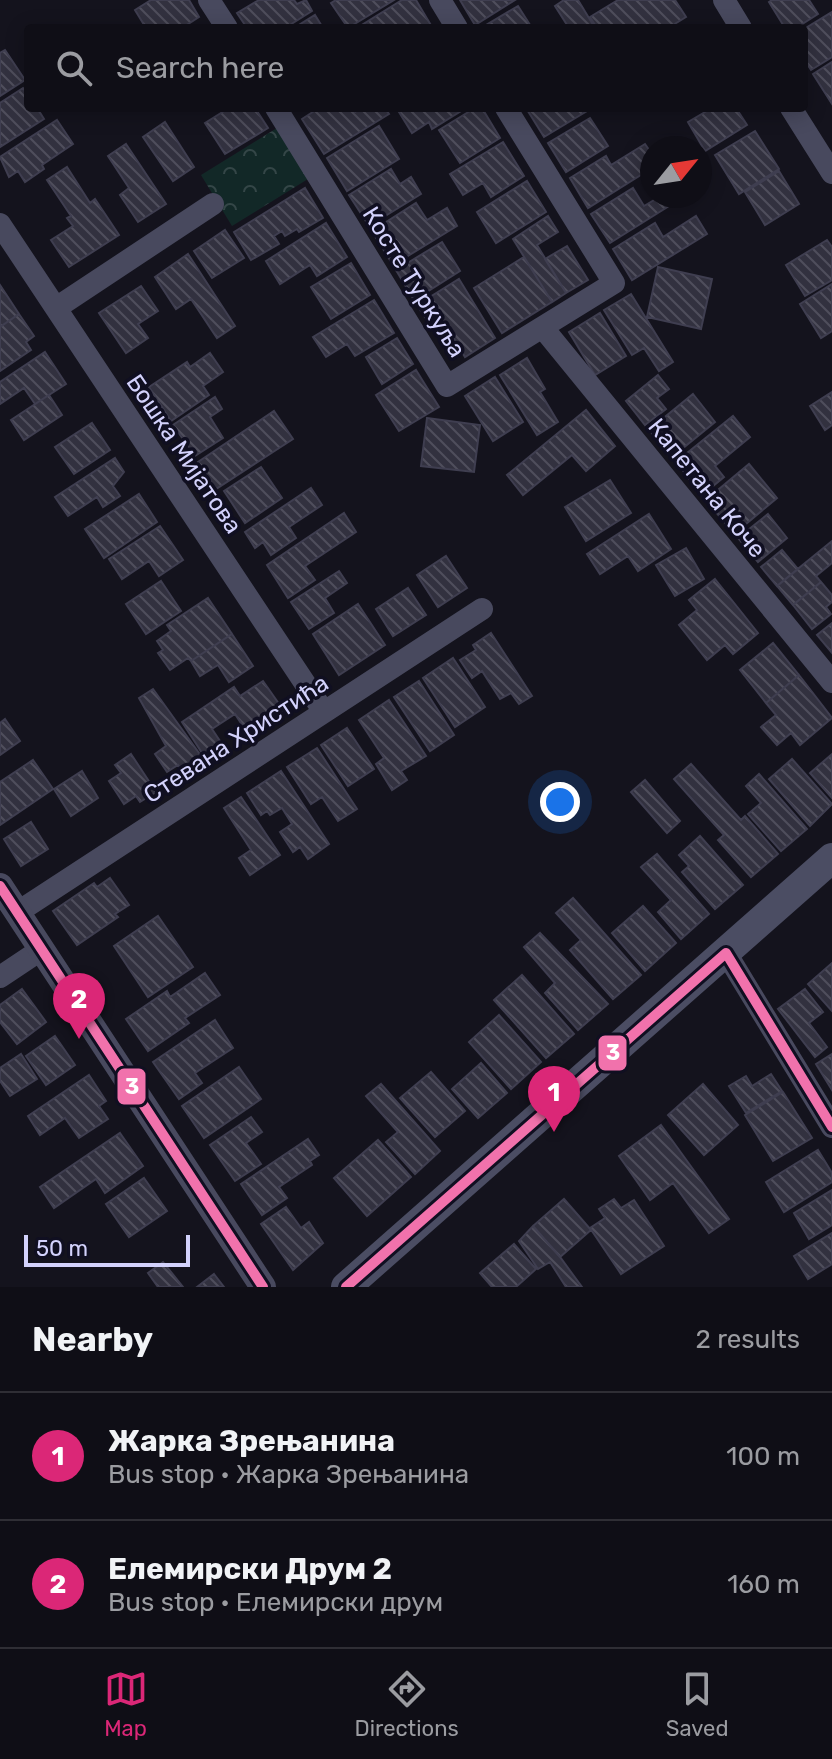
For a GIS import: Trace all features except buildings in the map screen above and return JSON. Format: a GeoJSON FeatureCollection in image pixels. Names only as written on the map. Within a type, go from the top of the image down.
{"type":"FeatureCollection","features":[{"type":"Feature","properties":{"kind":"main road"},"geometry":{"type":"LineString","coordinates":[[346,1287],[832,858]]}},
{"type":"Feature","properties":{"kind":"street"},"geometry":{"type":"LineString","coordinates":[[209,0],[224,24]]}},
{"type":"Feature","properties":{"kind":"street"},"geometry":{"type":"LineString","coordinates":[[440,0],[455,24]]}},
{"type":"Feature","properties":{"kind":"street"},"geometry":{"type":"LineString","coordinates":[[724,0],[739,24]]}},
{"type":"Feature","properties":{"kind":"street","name":"Косте Туркуља"},"geometry":{"type":"LineString","coordinates":[[278,112],[447,386],[614,283],[508,112]]}},
{"type":"Feature","properties":{"kind":"street"},"geometry":{"type":"LineString","coordinates":[[794,112],[832,173]]}},
{"type":"Feature","properties":{"kind":"street"},"geometry":{"type":"LineString","coordinates":[[56,308],[213,204]]}},
{"type":"Feature","properties":{"kind":"street","name":"Бошка Мијатова"},"geometry":{"type":"LineString","coordinates":[[0,224],[324,712]]}},
{"type":"Feature","properties":{"kind":"street","name":"Капетана Коче"},"geometry":{"type":"LineString","coordinates":[[543,328],[832,682]]}},
{"type":"Feature","properties":{"kind":"street","name":"Стевана Христића"},"geometry":{"type":"LineString","coordinates":[[18,912],[482,609]]}},
{"type":"Feature","properties":{"kind":"street"},"geometry":{"type":"LineString","coordinates":[[0,886],[263,1287]]}},
{"type":"Feature","properties":{"kind":"street"},"geometry":{"type":"LineString","coordinates":[[0,977],[42,949]]}},
{"type":"Feature","properties":{"kind":"street"},"geometry":{"type":"LineString","coordinates":[[726,953],[832,1127]]}},
{"type":"Feature","properties":{"kind":"green space"},"geometry":{"type":"Polygon","coordinates":[[[285,123],[316,174],[232,226],[201,175],[285,123]]]}},
{"type":"Feature","properties":{"kind":"transit line","name":"3"},"geometry":{"type":"LineString","coordinates":[[0,886],[263,1287]]}},
{"type":"Feature","properties":{"kind":"transit line","name":"3"},"geometry":{"type":"LineString","coordinates":[[346,1287],[726,953],[832,1127]]}},
{"type":"Feature","properties":{"kind":"place","name":"Елемирски Друм 2"},"geometry":{"type":"Point","coordinates":[79,1039]}},
{"type":"Feature","properties":{"kind":"place","name":"Жарка Зрењанина"},"geometry":{"type":"Point","coordinates":[554,1132]}}]}
